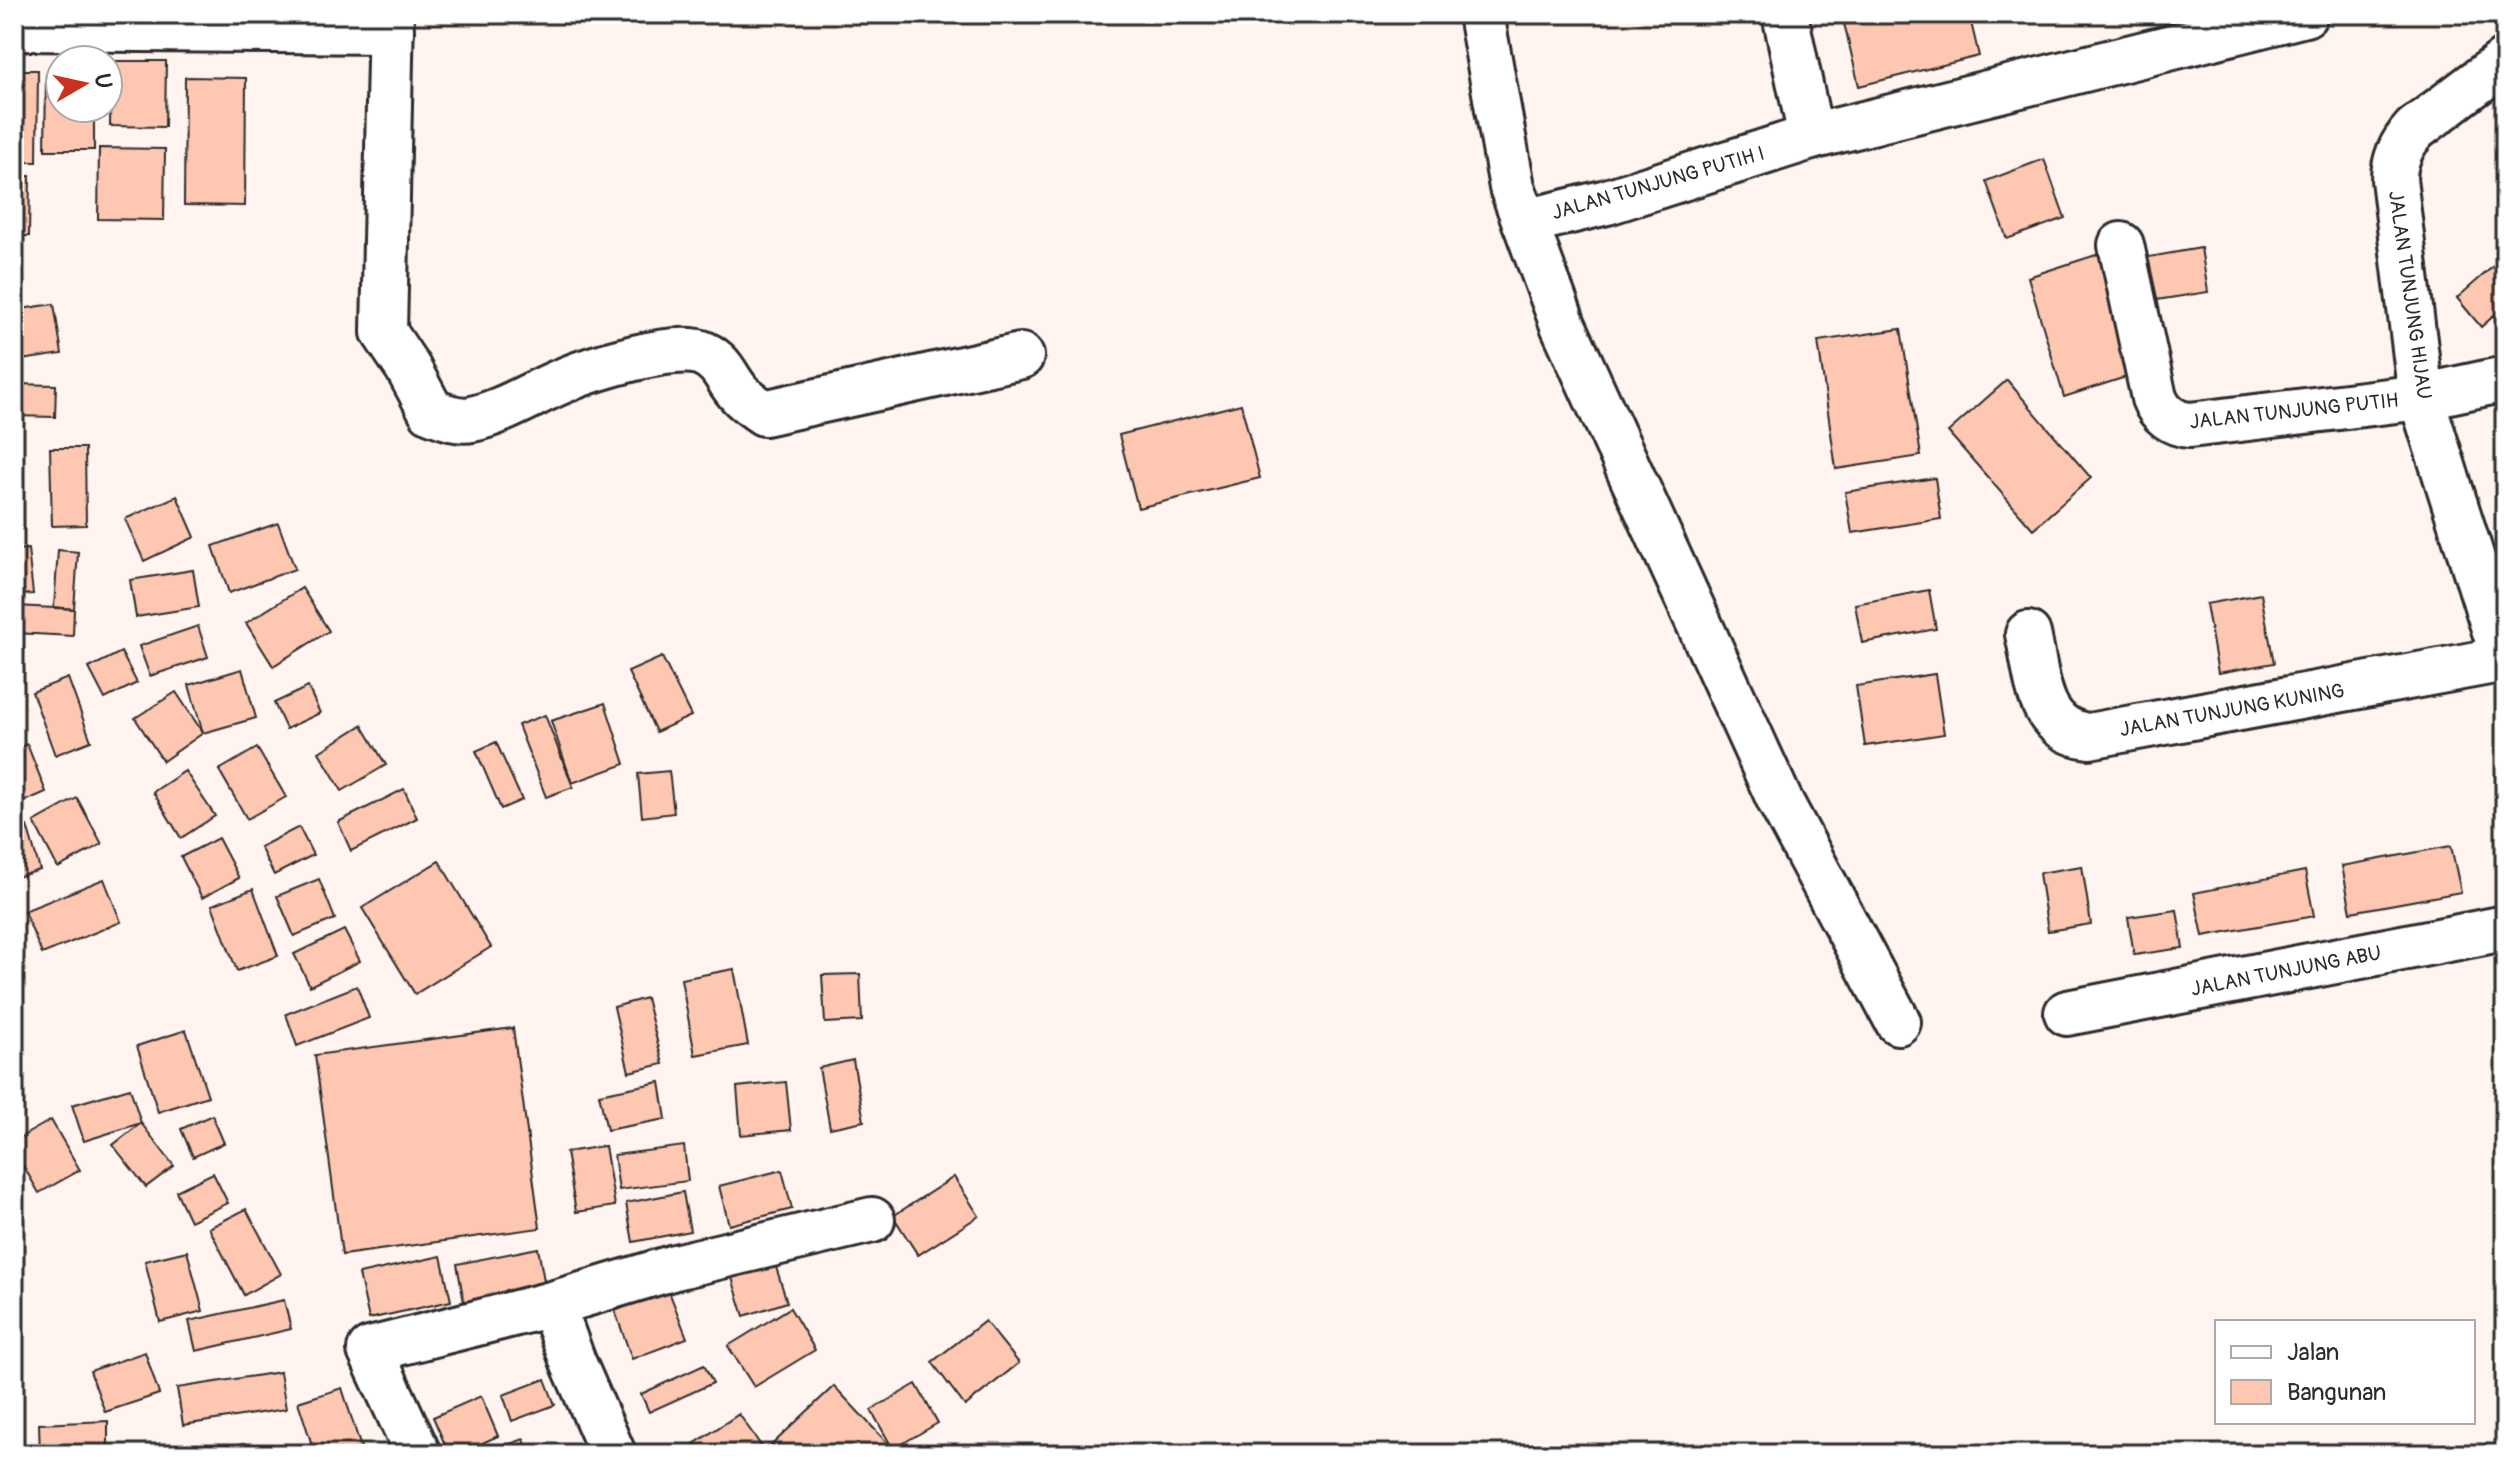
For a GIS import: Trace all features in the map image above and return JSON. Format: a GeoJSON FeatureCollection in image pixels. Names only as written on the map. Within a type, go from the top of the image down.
{"type":"FeatureCollection","features":[{"type":"Feature","properties":{"kind":"street","name":"JALAN TUNJUNG PUTIH I"},"geometry":{"type":"LineString","coordinates":[[1481,14],[1512,187],[1525,222],[1607,202],[1811,137],[2305,14]]}},
{"type":"Feature","properties":{"kind":"street"},"geometry":{"type":"LineString","coordinates":[[1785,14],[1811,137]]}},
{"type":"Feature","properties":{"kind":"street"},"geometry":{"type":"LineString","coordinates":[[14,28],[391,23],[384,332],[431,411],[451,419],[470,420],[522,401],[564,380],[658,352],[682,348],[705,354],[726,371],[738,392],[764,413],[1021,356]]}},
{"type":"Feature","properties":{"kind":"street","name":"JALAN TUNJUNG HIJAU"},"geometry":{"type":"LineString","coordinates":[[2505,61],[2415,129],[2402,147],[2394,168],[2421,397],[2505,660]]}},
{"type":"Feature","properties":{"kind":"street"},"geometry":{"type":"LineString","coordinates":[[1525,222],[1563,325],[1779,799],[1898,1022]]}},
{"type":"Feature","properties":{"kind":"street","name":"JALAN TUNJUNG PUTIH"},"geometry":{"type":"LineString","coordinates":[[2121,245],[2154,398],[2163,414],[2172,420],[2190,425],[2421,397],[2505,379]]}},
{"type":"Feature","properties":{"kind":"street","name":"JALAN TUNJUNG KUNING"},"geometry":{"type":"LineString","coordinates":[[2028,634],[2042,699],[2049,714],[2066,731],[2089,736],[2505,660]]}},
{"type":"Feature","properties":{"kind":"street","name":"JALAN TUNJUNG ABU"},"geometry":{"type":"LineString","coordinates":[[2067,1013],[2505,928]]}},
{"type":"Feature","properties":{"kind":"street"},"geometry":{"type":"LineString","coordinates":[[418,1454],[370,1350],[552,1304],[675,1267],[872,1220]]}},
{"type":"Feature","properties":{"kind":"street"},"geometry":{"type":"LineString","coordinates":[[552,1304],[613,1454]]}},
{"type":"Feature","properties":{"kind":"building"},"geometry":{"type":"Polygon","coordinates":[[[1969,14],[1979,56],[1859,86],[1842,15],[1969,14]]]}},
{"type":"Feature","properties":{"kind":"building"},"geometry":{"type":"Polygon","coordinates":[[[124,61],[166,61],[165,127],[110,126],[124,124],[124,61]]]}},
{"type":"Feature","properties":{"kind":"building"},"geometry":{"type":"Polygon","coordinates":[[[14,70],[38,70],[37,162],[14,162],[14,70]]]}},
{"type":"Feature","properties":{"kind":"building"},"geometry":{"type":"Polygon","coordinates":[[[185,77],[246,78],[245,206],[184,205],[185,77]]]}},
{"type":"Feature","properties":{"kind":"building"},"geometry":{"type":"Polygon","coordinates":[[[45,124],[94,124],[94,150],[45,150],[45,124]]]}},
{"type":"Feature","properties":{"kind":"building"},"geometry":{"type":"Polygon","coordinates":[[[99,148],[165,149],[164,220],[98,219],[99,148]]]}},
{"type":"Feature","properties":{"kind":"building"},"geometry":{"type":"Polygon","coordinates":[[[2044,159],[2065,218],[2007,239],[1986,181],[2044,159]]]}},
{"type":"Feature","properties":{"kind":"building"},"geometry":{"type":"Polygon","coordinates":[[[14,176],[30,176],[29,236],[14,236],[14,176]]]}},
{"type":"Feature","properties":{"kind":"building"},"geometry":{"type":"Polygon","coordinates":[[[2201,248],[2208,292],[2150,301],[2143,258],[2201,248]]]}},
{"type":"Feature","properties":{"kind":"building"},"geometry":{"type":"Polygon","coordinates":[[[2099,254],[2135,374],[2064,397],[2028,277],[2099,254]]]}},
{"type":"Feature","properties":{"kind":"building"},"geometry":{"type":"Polygon","coordinates":[[[2505,256],[2505,306],[2481,327],[2457,298],[2505,256]]]}},
{"type":"Feature","properties":{"kind":"building"},"geometry":{"type":"Polygon","coordinates":[[[54,304],[62,354],[14,361],[14,310],[54,304]]]}},
{"type":"Feature","properties":{"kind":"building"},"geometry":{"type":"Polygon","coordinates":[[[1901,329],[1921,456],[1836,469],[1818,341],[1901,329]]]}},
{"type":"Feature","properties":{"kind":"building"},"geometry":{"type":"Polygon","coordinates":[[[2007,380],[2091,478],[2033,529],[1948,432],[2007,380]]]}},
{"type":"Feature","properties":{"kind":"building"},"geometry":{"type":"Polygon","coordinates":[[[14,384],[56,385],[55,417],[14,416],[14,384]]]}},
{"type":"Feature","properties":{"kind":"building"},"geometry":{"type":"Polygon","coordinates":[[[1241,404],[1260,478],[1138,508],[1119,435],[1241,404]]]}},
{"type":"Feature","properties":{"kind":"building"},"geometry":{"type":"Polygon","coordinates":[[[50,448],[85,448],[86,525],[52,526],[50,448]]]}},
{"type":"Feature","properties":{"kind":"building"},"geometry":{"type":"Polygon","coordinates":[[[1935,478],[1941,519],[1852,533],[1845,492],[1935,478]]]}},
{"type":"Feature","properties":{"kind":"building"},"geometry":{"type":"Polygon","coordinates":[[[14,479],[19,523],[14,524],[14,479]]]}},
{"type":"Feature","properties":{"kind":"building"},"geometry":{"type":"Polygon","coordinates":[[[177,496],[195,537],[144,561],[125,519],[177,496]]]}},
{"type":"Feature","properties":{"kind":"building"},"geometry":{"type":"Polygon","coordinates":[[[278,523],[295,569],[229,593],[213,546],[278,523]]]}},
{"type":"Feature","properties":{"kind":"building"},"geometry":{"type":"Polygon","coordinates":[[[28,549],[33,594],[14,595],[14,550],[28,549]]]}},
{"type":"Feature","properties":{"kind":"building"},"geometry":{"type":"Polygon","coordinates":[[[58,550],[78,552],[74,609],[54,607],[58,550]]]}},
{"type":"Feature","properties":{"kind":"building"},"geometry":{"type":"Polygon","coordinates":[[[2505,551],[2505,588],[2496,554],[2505,551]]]}},
{"type":"Feature","properties":{"kind":"building"},"geometry":{"type":"Polygon","coordinates":[[[193,570],[199,607],[136,617],[130,580],[193,570]]]}},
{"type":"Feature","properties":{"kind":"building"},"geometry":{"type":"Polygon","coordinates":[[[302,588],[329,631],[273,666],[246,623],[302,588]]]}},
{"type":"Feature","properties":{"kind":"building"},"geometry":{"type":"Polygon","coordinates":[[[1929,590],[1936,629],[1862,643],[1855,604],[1929,590]]]}},
{"type":"Feature","properties":{"kind":"building"},"geometry":{"type":"Polygon","coordinates":[[[2261,594],[2274,663],[2218,673],[2206,604],[2261,594]]]}},
{"type":"Feature","properties":{"kind":"building"},"geometry":{"type":"Polygon","coordinates":[[[16,606],[74,609],[73,636],[15,633],[16,606]]]}},
{"type":"Feature","properties":{"kind":"building"},"geometry":{"type":"Polygon","coordinates":[[[198,626],[208,657],[150,676],[139,646],[198,626]]]}},
{"type":"Feature","properties":{"kind":"building"},"geometry":{"type":"Polygon","coordinates":[[[121,652],[137,683],[105,699],[89,668],[121,652]]]}},
{"type":"Feature","properties":{"kind":"building"},"geometry":{"type":"Polygon","coordinates":[[[662,657],[691,716],[656,732],[628,672],[662,657]]]}},
{"type":"Feature","properties":{"kind":"building"},"geometry":{"type":"Polygon","coordinates":[[[242,669],[256,718],[203,733],[189,685],[242,669]]]}},
{"type":"Feature","properties":{"kind":"building"},"geometry":{"type":"Polygon","coordinates":[[[1935,674],[1944,734],[1865,746],[1856,686],[1935,674]]]}},
{"type":"Feature","properties":{"kind":"building"},"geometry":{"type":"Polygon","coordinates":[[[68,678],[91,741],[55,755],[32,692],[68,678]]]}},
{"type":"Feature","properties":{"kind":"building"},"geometry":{"type":"Polygon","coordinates":[[[308,687],[320,713],[286,729],[274,703],[308,687]]]}},
{"type":"Feature","properties":{"kind":"building"},"geometry":{"type":"Polygon","coordinates":[[[176,692],[203,733],[163,761],[135,718],[176,692]]]}},
{"type":"Feature","properties":{"kind":"building"},"geometry":{"type":"Polygon","coordinates":[[[605,703],[625,764],[572,783],[551,721],[605,703]]]}},
{"type":"Feature","properties":{"kind":"building"},"geometry":{"type":"Polygon","coordinates":[[[545,715],[573,787],[546,797],[518,725],[545,715]]]}},
{"type":"Feature","properties":{"kind":"building"},"geometry":{"type":"Polygon","coordinates":[[[362,725],[386,765],[342,791],[319,752],[362,725]]]}},
{"type":"Feature","properties":{"kind":"building"},"geometry":{"type":"Polygon","coordinates":[[[496,742],[522,800],[501,809],[476,751],[496,742]]]}},
{"type":"Feature","properties":{"kind":"building"},"geometry":{"type":"Polygon","coordinates":[[[27,744],[46,792],[14,806],[14,750],[27,744]]]}},
{"type":"Feature","properties":{"kind":"building"},"geometry":{"type":"Polygon","coordinates":[[[257,748],[286,797],[247,819],[219,770],[257,748]]]}},
{"type":"Feature","properties":{"kind":"building"},"geometry":{"type":"Polygon","coordinates":[[[185,771],[215,816],[181,838],[153,792],[185,771]]]}},
{"type":"Feature","properties":{"kind":"building"},"geometry":{"type":"Polygon","coordinates":[[[669,771],[674,813],[642,817],[638,774],[669,771]]]}},
{"type":"Feature","properties":{"kind":"building"},"geometry":{"type":"Polygon","coordinates":[[[404,789],[417,818],[351,851],[338,822],[404,789]]]}},
{"type":"Feature","properties":{"kind":"building"},"geometry":{"type":"Polygon","coordinates":[[[77,798],[102,844],[58,868],[34,822],[77,798]]]}},
{"type":"Feature","properties":{"kind":"building"},"geometry":{"type":"Polygon","coordinates":[[[27,826],[40,870],[14,878],[14,830],[27,826]]]}},
{"type":"Feature","properties":{"kind":"building"},"geometry":{"type":"Polygon","coordinates":[[[299,827],[313,855],[274,875],[260,847],[299,827]]]}},
{"type":"Feature","properties":{"kind":"building"},"geometry":{"type":"Polygon","coordinates":[[[218,838],[239,878],[202,898],[181,857],[218,838]]]}},
{"type":"Feature","properties":{"kind":"building"},"geometry":{"type":"Polygon","coordinates":[[[2451,846],[2461,892],[2351,912],[2342,866],[2451,846]]]}},
{"type":"Feature","properties":{"kind":"building"},"geometry":{"type":"Polygon","coordinates":[[[439,861],[491,947],[415,994],[362,908],[439,861]]]}},
{"type":"Feature","properties":{"kind":"building"},"geometry":{"type":"Polygon","coordinates":[[[2082,866],[2091,924],[2048,931],[2039,873],[2082,866]]]}},
{"type":"Feature","properties":{"kind":"building"},"geometry":{"type":"Polygon","coordinates":[[[2305,871],[2314,916],[2203,936],[2194,893],[2305,871]]]}},
{"type":"Feature","properties":{"kind":"building"},"geometry":{"type":"Polygon","coordinates":[[[104,879],[121,922],[42,954],[24,911],[104,879]]]}},
{"type":"Feature","properties":{"kind":"building"},"geometry":{"type":"Polygon","coordinates":[[[319,879],[335,919],[294,936],[277,896],[319,879]]]}},
{"type":"Feature","properties":{"kind":"building"},"geometry":{"type":"Polygon","coordinates":[[[253,889],[278,956],[237,971],[212,905],[253,889]]]}},
{"type":"Feature","properties":{"kind":"building"},"geometry":{"type":"Polygon","coordinates":[[[2177,910],[2183,948],[2134,955],[2128,917],[2177,910]]]}},
{"type":"Feature","properties":{"kind":"building"},"geometry":{"type":"Polygon","coordinates":[[[344,930],[360,961],[310,986],[294,954],[344,930]]]}},
{"type":"Feature","properties":{"kind":"building"},"geometry":{"type":"Polygon","coordinates":[[[734,969],[748,1045],[695,1055],[681,979],[734,969]]]}},
{"type":"Feature","properties":{"kind":"building"},"geometry":{"type":"Polygon","coordinates":[[[860,974],[862,1021],[825,1023],[822,975],[860,974]]]}},
{"type":"Feature","properties":{"kind":"building"},"geometry":{"type":"Polygon","coordinates":[[[357,986],[369,1018],[297,1046],[286,1014],[357,986]]]}},
{"type":"Feature","properties":{"kind":"building"},"geometry":{"type":"Polygon","coordinates":[[[646,998],[663,1064],[629,1072],[614,1007],[646,998]]]}},
{"type":"Feature","properties":{"kind":"building"},"geometry":{"type":"Polygon","coordinates":[[[513,1028],[540,1228],[342,1255],[315,1055],[513,1028]]]}},
{"type":"Feature","properties":{"kind":"building"},"geometry":{"type":"Polygon","coordinates":[[[186,1030],[208,1096],[158,1112],[137,1046],[186,1030]]]}},
{"type":"Feature","properties":{"kind":"building"},"geometry":{"type":"Polygon","coordinates":[[[853,1060],[864,1121],[830,1128],[819,1068],[853,1060]]]}},
{"type":"Feature","properties":{"kind":"building"},"geometry":{"type":"Polygon","coordinates":[[[660,1082],[666,1119],[607,1130],[599,1094],[660,1082]]]}},
{"type":"Feature","properties":{"kind":"building"},"geometry":{"type":"Polygon","coordinates":[[[786,1082],[791,1130],[741,1135],[737,1087],[786,1082]]]}},
{"type":"Feature","properties":{"kind":"building"},"geometry":{"type":"Polygon","coordinates":[[[130,1088],[141,1123],[84,1141],[72,1105],[130,1088]]]}},
{"type":"Feature","properties":{"kind":"building"},"geometry":{"type":"Polygon","coordinates":[[[212,1115],[224,1143],[193,1157],[181,1129],[212,1115]]]}},
{"type":"Feature","properties":{"kind":"building"},"geometry":{"type":"Polygon","coordinates":[[[51,1120],[80,1170],[39,1193],[14,1150],[14,1141],[51,1120]]]}},
{"type":"Feature","properties":{"kind":"building"},"geometry":{"type":"Polygon","coordinates":[[[141,1123],[174,1166],[146,1187],[113,1145],[141,1123]]]}},
{"type":"Feature","properties":{"kind":"building"},"geometry":{"type":"Polygon","coordinates":[[[605,1146],[615,1206],[576,1212],[566,1152],[605,1146]]]}},
{"type":"Feature","properties":{"kind":"building"},"geometry":{"type":"Polygon","coordinates":[[[684,1146],[688,1181],[619,1190],[614,1155],[684,1146]]]}},
{"type":"Feature","properties":{"kind":"building"},"geometry":{"type":"Polygon","coordinates":[[[782,1170],[792,1209],[729,1225],[719,1186],[782,1170]]]}},
{"type":"Feature","properties":{"kind":"building"},"geometry":{"type":"Polygon","coordinates":[[[213,1173],[228,1203],[190,1221],[176,1191],[213,1173]]]}},
{"type":"Feature","properties":{"kind":"building"},"geometry":{"type":"Polygon","coordinates":[[[954,1177],[979,1216],[918,1255],[893,1216],[954,1177]]]}},
{"type":"Feature","properties":{"kind":"building"},"geometry":{"type":"Polygon","coordinates":[[[683,1192],[690,1231],[633,1242],[626,1203],[683,1192]]]}},
{"type":"Feature","properties":{"kind":"building"},"geometry":{"type":"Polygon","coordinates":[[[246,1209],[281,1274],[244,1295],[209,1228],[246,1209]]]}},
{"type":"Feature","properties":{"kind":"building"},"geometry":{"type":"Polygon","coordinates":[[[538,1248],[545,1286],[464,1302],[457,1264],[538,1248]]]}},
{"type":"Feature","properties":{"kind":"building"},"geometry":{"type":"Polygon","coordinates":[[[770,1248],[787,1302],[744,1316],[727,1262],[770,1248]]]}},
{"type":"Feature","properties":{"kind":"building"},"geometry":{"type":"Polygon","coordinates":[[[187,1251],[203,1311],[160,1322],[145,1261],[187,1251]]]}},
{"type":"Feature","properties":{"kind":"building"},"geometry":{"type":"Polygon","coordinates":[[[441,1256],[451,1301],[369,1319],[359,1274],[441,1256]]]}},
{"type":"Feature","properties":{"kind":"building"},"geometry":{"type":"Polygon","coordinates":[[[668,1289],[687,1338],[632,1359],[615,1311],[668,1289]]]}},
{"type":"Feature","properties":{"kind":"building"},"geometry":{"type":"Polygon","coordinates":[[[284,1300],[291,1329],[196,1351],[189,1321],[284,1300]]]}},
{"type":"Feature","properties":{"kind":"building"},"geometry":{"type":"Polygon","coordinates":[[[790,1308],[815,1350],[754,1387],[728,1346],[790,1308]]]}},
{"type":"Feature","properties":{"kind":"building"},"geometry":{"type":"Polygon","coordinates":[[[985,1321],[1019,1363],[965,1406],[932,1362],[985,1321]]]}},
{"type":"Feature","properties":{"kind":"building"},"geometry":{"type":"Polygon","coordinates":[[[145,1352],[159,1394],[105,1412],[90,1371],[145,1352]]]}},
{"type":"Feature","properties":{"kind":"building"},"geometry":{"type":"Polygon","coordinates":[[[704,1365],[713,1383],[649,1412],[641,1394],[704,1365]]]}},
{"type":"Feature","properties":{"kind":"building"},"geometry":{"type":"Polygon","coordinates":[[[280,1372],[286,1409],[183,1425],[177,1388],[280,1372]]]}},
{"type":"Feature","properties":{"kind":"building"},"geometry":{"type":"Polygon","coordinates":[[[545,1379],[555,1405],[512,1421],[503,1395],[545,1379]]]}},
{"type":"Feature","properties":{"kind":"building"},"geometry":{"type":"Polygon","coordinates":[[[916,1384],[938,1423],[893,1449],[871,1410],[916,1384]]]}},
{"type":"Feature","properties":{"kind":"building"},"geometry":{"type":"Polygon","coordinates":[[[834,1386],[893,1449],[888,1454],[762,1454],[834,1386]]]}},
{"type":"Feature","properties":{"kind":"building"},"geometry":{"type":"Polygon","coordinates":[[[342,1388],[363,1454],[315,1454],[298,1402],[342,1388]]]}},
{"type":"Feature","properties":{"kind":"building"},"geometry":{"type":"Polygon","coordinates":[[[481,1396],[498,1436],[458,1454],[449,1454],[433,1417],[481,1396]]]}},
{"type":"Feature","properties":{"kind":"building"},"geometry":{"type":"Polygon","coordinates":[[[739,1414],[764,1450],[758,1454],[679,1454],[739,1414]]]}},
{"type":"Feature","properties":{"kind":"building"},"geometry":{"type":"Polygon","coordinates":[[[108,1421],[108,1454],[40,1454],[39,1424],[108,1421]]]}},
{"type":"Feature","properties":{"kind":"building"},"geometry":{"type":"Polygon","coordinates":[[[524,1439],[529,1454],[487,1454],[487,1452],[524,1439]]]}},
{"type":"Feature","properties":{"kind":"building"},"geometry":{"type":"Polygon","coordinates":[[[245,1443],[247,1454],[186,1454],[245,1443]]]}}]}
